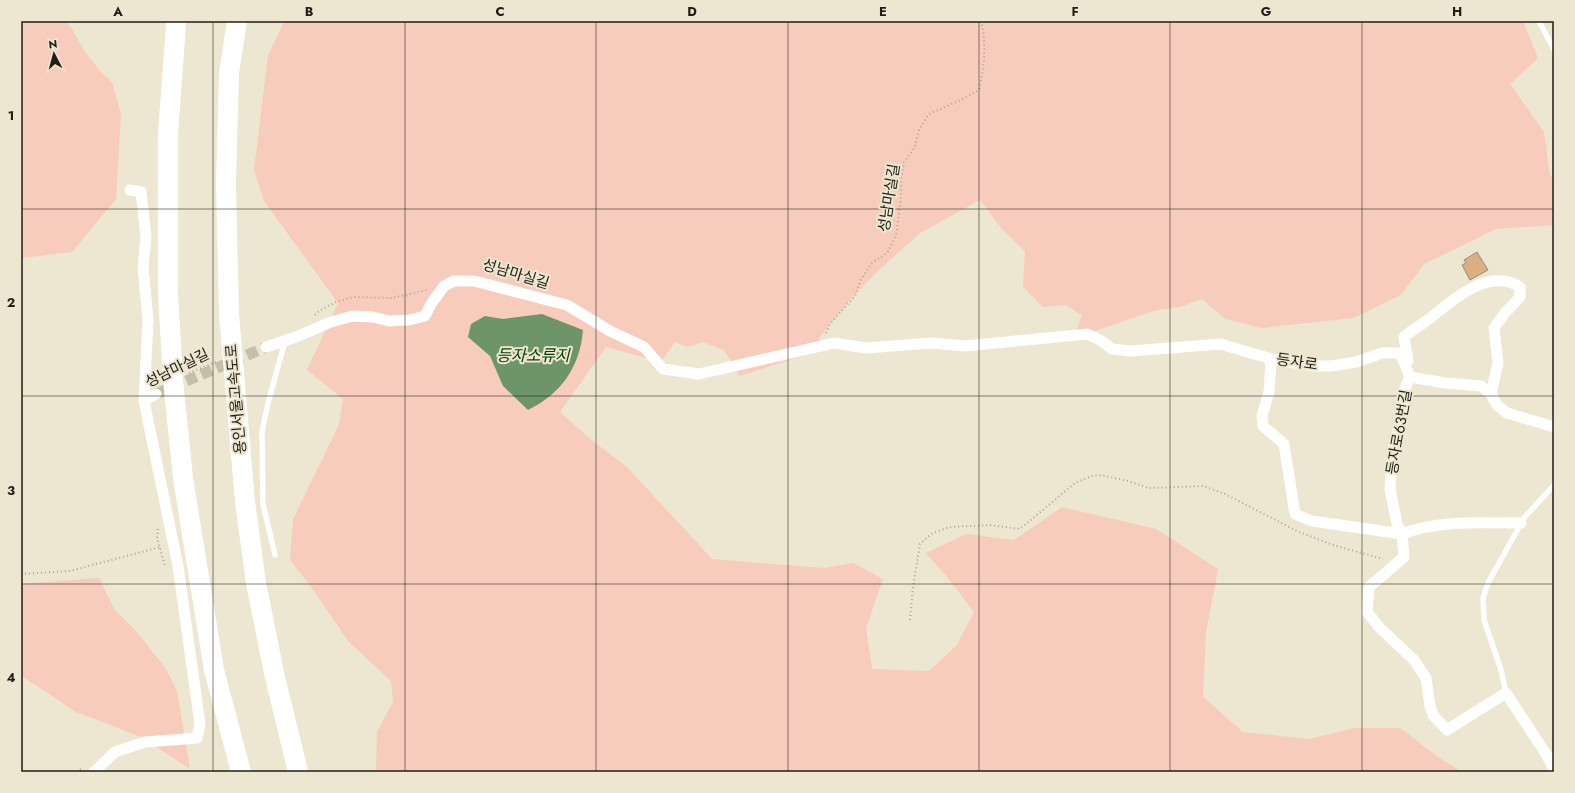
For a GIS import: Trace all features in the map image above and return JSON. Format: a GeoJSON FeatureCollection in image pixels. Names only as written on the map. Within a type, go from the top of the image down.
{"type":"FeatureCollection","features":[{"type":"Feature","properties":{"kind":"highway","name":"용인서울고속도로"},"geometry":{"type":"LineString","coordinates":[[237,21],[229,73],[226,184],[229,314],[245,502],[256,583],[274,673],[298,772]]}},
{"type":"Feature","properties":{"kind":"highway"},"geometry":{"type":"LineString","coordinates":[[176,25],[168,133],[168,293],[173,380],[183,478],[214,670],[241,772]]}},
{"type":"Feature","properties":{"kind":"street"},"geometry":{"type":"LineString","coordinates":[[94,772],[115,752],[145,742],[196,738],[200,724],[178,566],[144,400],[148,320],[143,267],[146,237],[141,192],[130,190]]}},
{"type":"Feature","properties":{"kind":"street","name":"등자로"},"geometry":{"type":"LineString","coordinates":[[266,347],[285,341],[331,322],[354,316],[373,317],[389,321],[409,320],[425,316],[431,304],[444,286],[454,281],[474,281],[567,305],[610,331],[644,347],[664,369],[699,374],[834,343],[866,348],[931,343],[965,346],[1087,334],[1100,340],[1112,349],[1131,351],[1221,344],[1271,359],[1314,366],[1331,366],[1356,362],[1382,353],[1400,353],[1410,377]]}},
{"type":"Feature","properties":{"kind":"street"},"geometry":{"type":"LineString","coordinates":[[1491,394],[1498,363],[1494,328],[1504,313],[1520,297],[1520,287],[1511,281],[1481,284],[1464,292],[1404,337],[1410,377],[1445,383],[1481,386],[1491,394],[1497,405],[1507,413],[1554,427]]}},
{"type":"Feature","properties":{"kind":"street"},"geometry":{"type":"LineString","coordinates":[[1271,359],[1269,392],[1262,416],[1263,426],[1284,444],[1295,514],[1312,520],[1402,534],[1412,530],[1443,525],[1521,523]]}},
{"type":"Feature","properties":{"kind":"street","name":"등자로63번길"},"geometry":{"type":"LineString","coordinates":[[1398,563],[1404,557],[1402,534],[1398,524],[1390,489],[1393,449],[1402,412],[1403,393],[1410,377]]}},
{"type":"Feature","properties":{"kind":"street"},"geometry":{"type":"LineString","coordinates":[[144,400],[156,394]]}},
{"type":"Feature","properties":{"kind":"street"},"geometry":{"type":"LineString","coordinates":[[1398,563],[1369,587],[1367,612],[1380,628],[1414,660],[1426,678],[1430,706],[1433,715],[1447,730],[1506,693],[1546,754],[1554,769]]}},
{"type":"Feature","properties":{"kind":"lane"},"geometry":{"type":"LineString","coordinates":[[1539,21],[1554,50]]}},
{"type":"Feature","properties":{"kind":"lane"},"geometry":{"type":"LineString","coordinates":[[275,555],[264,504],[262,432],[268,403],[285,341]]}},
{"type":"Feature","properties":{"kind":"lane"},"geometry":{"type":"LineString","coordinates":[[1506,693],[1501,670],[1484,620],[1483,598],[1488,583],[1521,523],[1554,485]]}},
{"type":"Feature","properties":{"kind":"path","name":"성남마실길"},"geometry":{"type":"LineString","coordinates":[[825,336],[830,324],[855,296],[861,279],[872,263],[887,253],[896,236],[901,199],[900,180],[904,162],[914,147],[919,130],[929,114],[979,90],[983,72],[984,47],[984,35],[981,21]]}},
{"type":"Feature","properties":{"kind":"path"},"geometry":{"type":"LineString","coordinates":[[315,316],[319,311],[336,302],[353,297],[392,298],[428,290]]}},
{"type":"Feature","properties":{"kind":"path","name":"성남마실길"},"geometry":{"type":"LineString","coordinates":[[187,374],[222,359]]}},
{"type":"Feature","properties":{"kind":"path"},"geometry":{"type":"LineString","coordinates":[[910,620],[913,587],[920,544],[931,534],[949,527],[990,525],[1020,529],[1075,483],[1094,475],[1128,481],[1149,488],[1203,486],[1226,494],[1299,532],[1333,545],[1398,563]]}},
{"type":"Feature","properties":{"kind":"path"},"geometry":{"type":"LineString","coordinates":[[159,525],[157,538],[166,568]]}},
{"type":"Feature","properties":{"kind":"path"},"geometry":{"type":"LineString","coordinates":[[21,574],[70,570],[173,544]]}},
{"type":"Feature","properties":{"kind":"path"},"geometry":{"type":"LineString","coordinates":[[77,772],[85,765]]}},
{"type":"Feature","properties":{"kind":"shaded area"},"geometry":{"type":"Polygon","coordinates":[[[21,21],[64,21],[71,27],[85,52],[100,71],[112,82],[121,114],[116,199],[72,252],[21,258],[21,21]]]}},
{"type":"Feature","properties":{"kind":"shaded area"},"geometry":{"type":"Polygon","coordinates":[[[284,21],[1523,21],[1538,58],[1510,84],[1544,132],[1550,175],[1554,180],[1554,225],[1496,229],[1424,264],[1401,295],[1353,318],[1262,328],[1225,319],[1202,299],[1180,307],[1153,311],[1089,333],[1075,334],[1082,315],[1065,305],[1043,307],[1023,287],[1025,251],[1002,229],[980,200],[920,233],[878,271],[852,297],[819,338],[820,350],[740,376],[724,350],[703,342],[687,347],[675,342],[661,362],[606,347],[560,412],[589,438],[628,468],[712,559],[824,568],[853,563],[883,579],[866,628],[872,669],[929,671],[957,645],[974,612],[926,553],[966,534],[1014,540],[1062,507],[1156,529],[1218,569],[1206,632],[1203,697],[1243,732],[1309,739],[1355,728],[1400,728],[1438,757],[1462,772],[376,772],[377,732],[393,702],[391,681],[349,642],[309,584],[290,560],[293,519],[339,425],[343,399],[307,370],[338,303],[264,201],[254,170],[268,56],[284,21]]]}},
{"type":"Feature","properties":{"kind":"shaded area"},"geometry":{"type":"Polygon","coordinates":[[[99,578],[114,609],[135,630],[166,669],[177,691],[190,769],[141,737],[74,711],[21,676],[21,584],[99,578]]]}},
{"type":"Feature","properties":{"kind":"water","name":"등자소류지"},"geometry":{"type":"Polygon","coordinates":[[[542,314],[583,330],[578,356],[567,378],[550,396],[528,410],[503,386],[490,356],[468,337],[471,324],[485,316],[503,319],[542,314]]]}},
{"type":"Feature","properties":{"kind":"building"},"geometry":{"type":"Polygon","coordinates":[[[1477,252],[1488,270],[1470,280],[1462,265],[1466,263],[1464,260],[1477,252]]]}},
{"type":"Feature","properties":{"kind":"tunnel"},"geometry":{"type":"LineString","coordinates":[[156,394],[266,347]]}}]}
